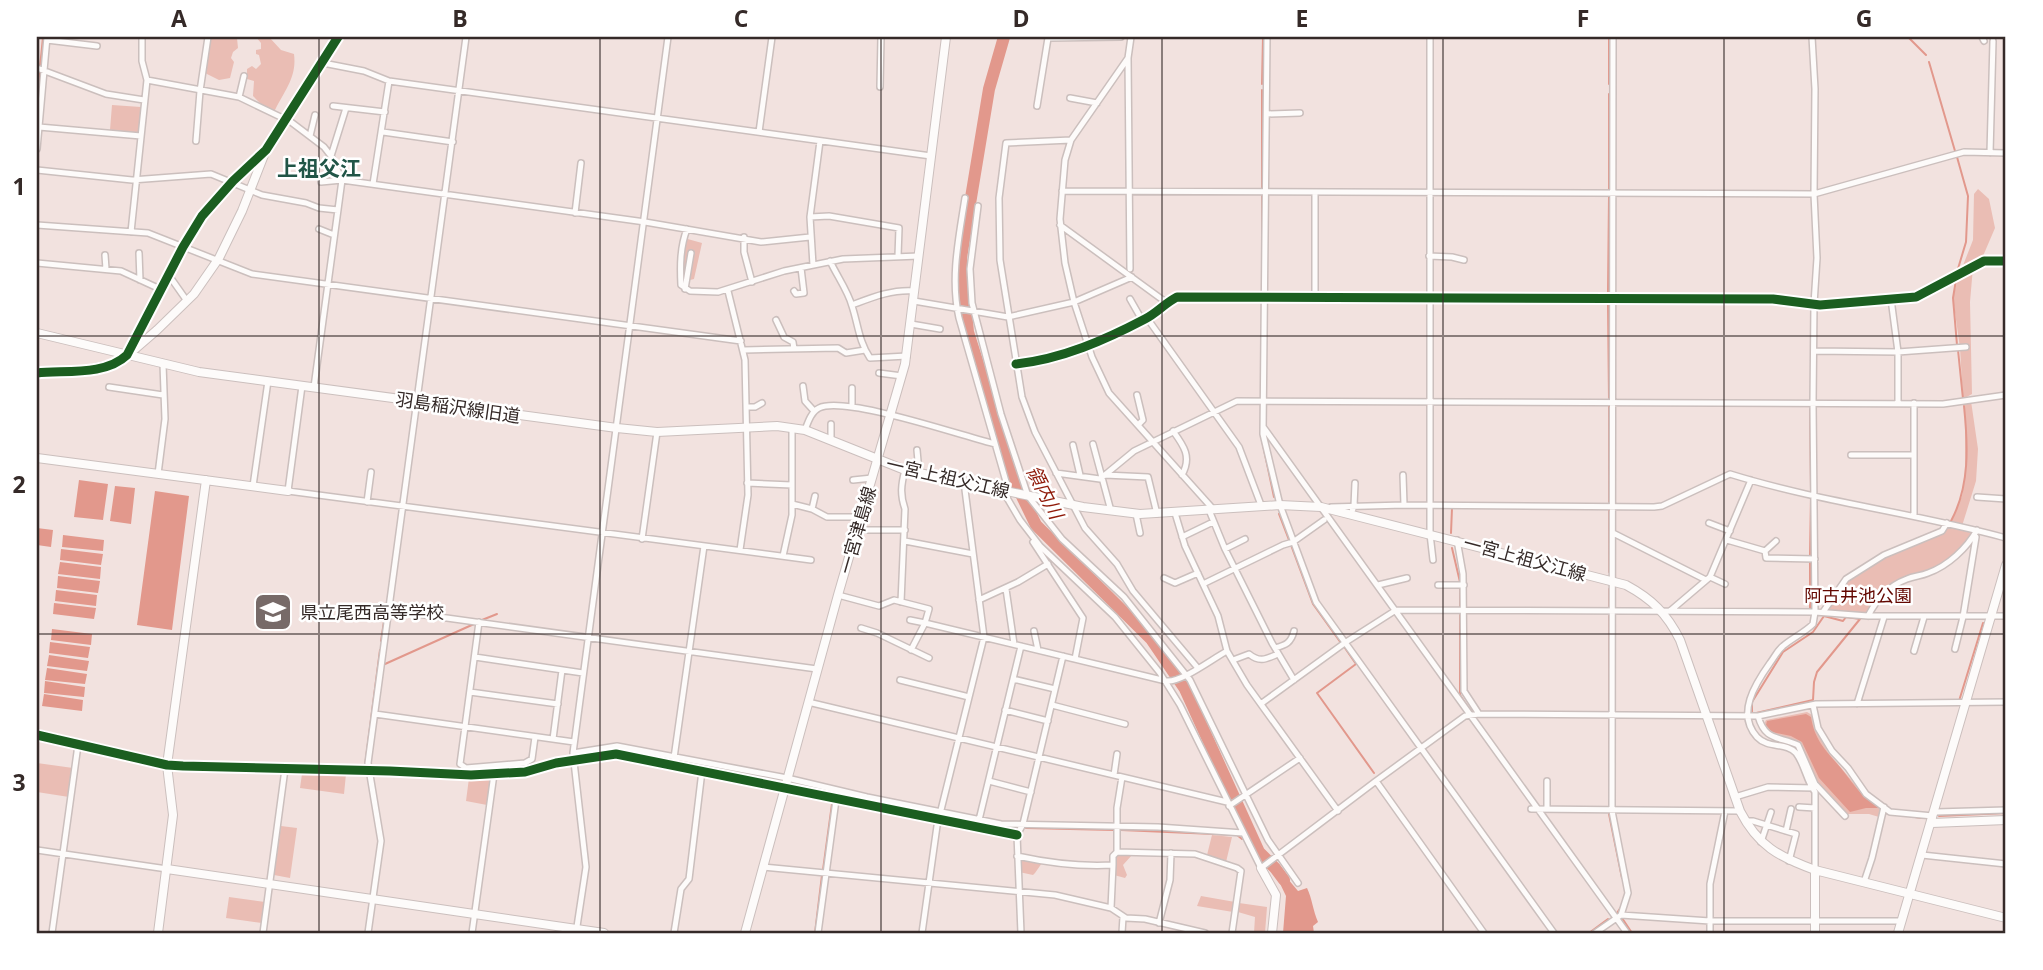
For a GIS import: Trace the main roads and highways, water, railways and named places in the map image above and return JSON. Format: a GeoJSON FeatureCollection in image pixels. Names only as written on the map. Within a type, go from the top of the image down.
{"type":"FeatureCollection","features":[{"type":"Feature","properties":{"kind":"waterway"},"geometry":{"type":"LineString","coordinates":[[40,67],[43,37]]}},
{"type":"Feature","properties":{"kind":"waterway","name":"領内川"},"geometry":{"type":"LineString","coordinates":[[1004,37],[989,89],[961,258],[968,332],[1016,484],[1036,525],[1151,639],[1185,689],[1259,852],[1284,880]]}},
{"type":"Feature","properties":{"kind":"waterway"},"geometry":{"type":"LineString","coordinates":[[1262,84],[1263,37]]}},
{"type":"Feature","properties":{"kind":"waterway"},"geometry":{"type":"LineString","coordinates":[[1609,37],[1609,84]]}},
{"type":"Feature","properties":{"kind":"waterway"},"geometry":{"type":"LineString","coordinates":[[1908,37],[1926,55]]}},
{"type":"Feature","properties":{"kind":"waterway"},"geometry":{"type":"LineString","coordinates":[[1929,62],[1955,151]]}},
{"type":"Feature","properties":{"kind":"waterway"},"geometry":{"type":"LineString","coordinates":[[37,102],[40,73]]}},
{"type":"Feature","properties":{"kind":"waterway"},"geometry":{"type":"LineString","coordinates":[[1262,90],[1262,189]]}},
{"type":"Feature","properties":{"kind":"waterway"},"geometry":{"type":"LineString","coordinates":[[1609,94],[1609,189]]}},
{"type":"Feature","properties":{"kind":"waterway"},"geometry":{"type":"LineString","coordinates":[[1957,157],[1968,196],[1966,242],[1957,272]]}},
{"type":"Feature","properties":{"kind":"waterway"},"geometry":{"type":"LineString","coordinates":[[1262,195],[1262,294]]}},
{"type":"Feature","properties":{"kind":"waterway"},"geometry":{"type":"LineString","coordinates":[[1608,294],[1609,197]]}},
{"type":"Feature","properties":{"kind":"waterway"},"geometry":{"type":"LineString","coordinates":[[1427,263],[1427,293]]}},
{"type":"Feature","properties":{"kind":"waterway"},"geometry":{"type":"LineString","coordinates":[[1956,280],[1953,298],[1957,345]]}},
{"type":"Feature","properties":{"kind":"waterway"},"geometry":{"type":"LineString","coordinates":[[1262,301],[1262,316]]}},
{"type":"Feature","properties":{"kind":"waterway"},"geometry":{"type":"LineString","coordinates":[[1427,301],[1427,398]]}},
{"type":"Feature","properties":{"kind":"waterway"},"geometry":{"type":"LineString","coordinates":[[1608,302],[1609,399]]}},
{"type":"Feature","properties":{"kind":"waterway"},"geometry":{"type":"LineString","coordinates":[[1958,350],[1963,399]]}},
{"type":"Feature","properties":{"kind":"waterway"},"geometry":{"type":"LineString","coordinates":[[1609,405],[1609,504]]}},
{"type":"Feature","properties":{"kind":"waterway"},"geometry":{"type":"LineString","coordinates":[[1427,406],[1427,503]]}},
{"type":"Feature","properties":{"kind":"waterway"},"geometry":{"type":"LineString","coordinates":[[1951,521],[1965,480],[1967,450],[1964,406]]}},
{"type":"Feature","properties":{"kind":"waterway"},"geometry":{"type":"LineString","coordinates":[[1810,410],[1811,490]]}},
{"type":"Feature","properties":{"kind":"waterway"},"geometry":{"type":"LineString","coordinates":[[1262,440],[1274,497]]}},
{"type":"Feature","properties":{"kind":"waterway"},"geometry":{"type":"LineString","coordinates":[[1810,556],[1811,498]]}},
{"type":"Feature","properties":{"kind":"waterway"},"geometry":{"type":"LineString","coordinates":[[1451,533],[1452,508]]}},
{"type":"Feature","properties":{"kind":"waterway"},"geometry":{"type":"LineString","coordinates":[[1609,510],[1609,572]]}},
{"type":"Feature","properties":{"kind":"waterway"},"geometry":{"type":"LineString","coordinates":[[1279,514],[1289,540]]}},
{"type":"Feature","properties":{"kind":"waterway"},"geometry":{"type":"LineString","coordinates":[[1291,545],[1313,604],[1341,643]]}},
{"type":"Feature","properties":{"kind":"waterway"},"geometry":{"type":"LineString","coordinates":[[1452,548],[1460,582]]}},
{"type":"Feature","properties":{"kind":"waterway"},"geometry":{"type":"LineString","coordinates":[[1810,563],[1810,609]]}},
{"type":"Feature","properties":{"kind":"waterway"},"geometry":{"type":"LineString","coordinates":[[1460,588],[1460,607]]}},
{"type":"Feature","properties":{"kind":"waterway"},"geometry":{"type":"LineString","coordinates":[[1609,589],[1609,608]]}},
{"type":"Feature","properties":{"kind":"waterway"},"geometry":{"type":"LineString","coordinates":[[482,620],[497,614]]}},
{"type":"Feature","properties":{"kind":"waterway"},"geometry":{"type":"LineString","coordinates":[[381,641],[385,615]]}},
{"type":"Feature","properties":{"kind":"waterway"},"geometry":{"type":"LineString","coordinates":[[1460,615],[1460,695],[1467,706]]}},
{"type":"Feature","properties":{"kind":"waterway"},"geometry":{"type":"LineString","coordinates":[[1609,616],[1609,711]]}},
{"type":"Feature","properties":{"kind":"waterway"},"geometry":{"type":"LineString","coordinates":[[1824,616],[1843,621],[1846,617],[1860,619],[1817,672],[1813,700],[1752,714],[1752,702],[1783,652],[1813,632],[1824,616]]}},
{"type":"Feature","properties":{"kind":"waterway"},"geometry":{"type":"LineString","coordinates":[[1959,701],[1983,623]]}},
{"type":"Feature","properties":{"kind":"waterway"},"geometry":{"type":"LineString","coordinates":[[385,664],[474,624]]}},
{"type":"Feature","properties":{"kind":"waterway"},"geometry":{"type":"LineString","coordinates":[[1345,648],[1356,664],[1317,693],[1374,773]]}},
{"type":"Feature","properties":{"kind":"waterway"},"geometry":{"type":"LineString","coordinates":[[365,766],[380,650]]}},
{"type":"Feature","properties":{"kind":"waterway"},"geometry":{"type":"LineString","coordinates":[[1609,720],[1609,808]]}},
{"type":"Feature","properties":{"kind":"waterway"},"geometry":{"type":"LineString","coordinates":[[37,730],[150,756]]}},
{"type":"Feature","properties":{"kind":"waterway"},"geometry":{"type":"LineString","coordinates":[[611,750],[671,759]]}},
{"type":"Feature","properties":{"kind":"waterway"},"geometry":{"type":"LineString","coordinates":[[577,756],[602,751]]}},
{"type":"Feature","properties":{"kind":"waterway"},"geometry":{"type":"LineString","coordinates":[[527,769],[554,759],[572,757]]}},
{"type":"Feature","properties":{"kind":"waterway"},"geometry":{"type":"LineString","coordinates":[[173,761],[366,766]]}},
{"type":"Feature","properties":{"kind":"waterway"},"geometry":{"type":"LineString","coordinates":[[678,761],[782,782]]}},
{"type":"Feature","properties":{"kind":"waterway"},"geometry":{"type":"LineString","coordinates":[[372,767],[476,772]]}},
{"type":"Feature","properties":{"kind":"waterway"},"geometry":{"type":"LineString","coordinates":[[792,785],[938,815]]}},
{"type":"Feature","properties":{"kind":"waterway"},"geometry":{"type":"LineString","coordinates":[[823,870],[832,804]]}},
{"type":"Feature","properties":{"kind":"waterway"},"geometry":{"type":"LineString","coordinates":[[1939,816],[2006,813]]}},
{"type":"Feature","properties":{"kind":"waterway"},"geometry":{"type":"LineString","coordinates":[[1609,814],[1622,878]]}},
{"type":"Feature","properties":{"kind":"waterway"},"geometry":{"type":"LineString","coordinates":[[1909,816],[1921,818]]}},
{"type":"Feature","properties":{"kind":"waterway"},"geometry":{"type":"LineString","coordinates":[[943,817],[999,828],[1015,828]]}},
{"type":"Feature","properties":{"kind":"waterway"},"geometry":{"type":"LineString","coordinates":[[1026,828],[1114,830]]}},
{"type":"Feature","properties":{"kind":"waterway"},"geometry":{"type":"LineString","coordinates":[[1121,830],[1237,835],[1242,839]]}},
{"type":"Feature","properties":{"kind":"waterway"},"geometry":{"type":"LineString","coordinates":[[815,933],[822,875]]}},
{"type":"Feature","properties":{"kind":"waterway"},"geometry":{"type":"LineString","coordinates":[[1617,913],[1621,907]]}},
{"type":"Feature","properties":{"kind":"waterway"},"geometry":{"type":"LineString","coordinates":[[1622,918],[1632,933]]}},
{"type":"Feature","properties":{"kind":"waterway"},"geometry":{"type":"LineString","coordinates":[[1589,933],[1608,919]]}},
{"type":"Feature","properties":{"kind":"place","name":"県立尾西高等学校"},"geometry":{"type":"Point","coordinates":[273,612]}},
{"type":"Feature","properties":{"kind":"district","name":"上祖父江"},"geometry":{"type":"Point","coordinates":[319,168]}},
{"type":"Feature","properties":{"kind":"park label","name":"阿古井池公園"},"geometry":{"type":"Point","coordinates":[1858,595]}}]}
